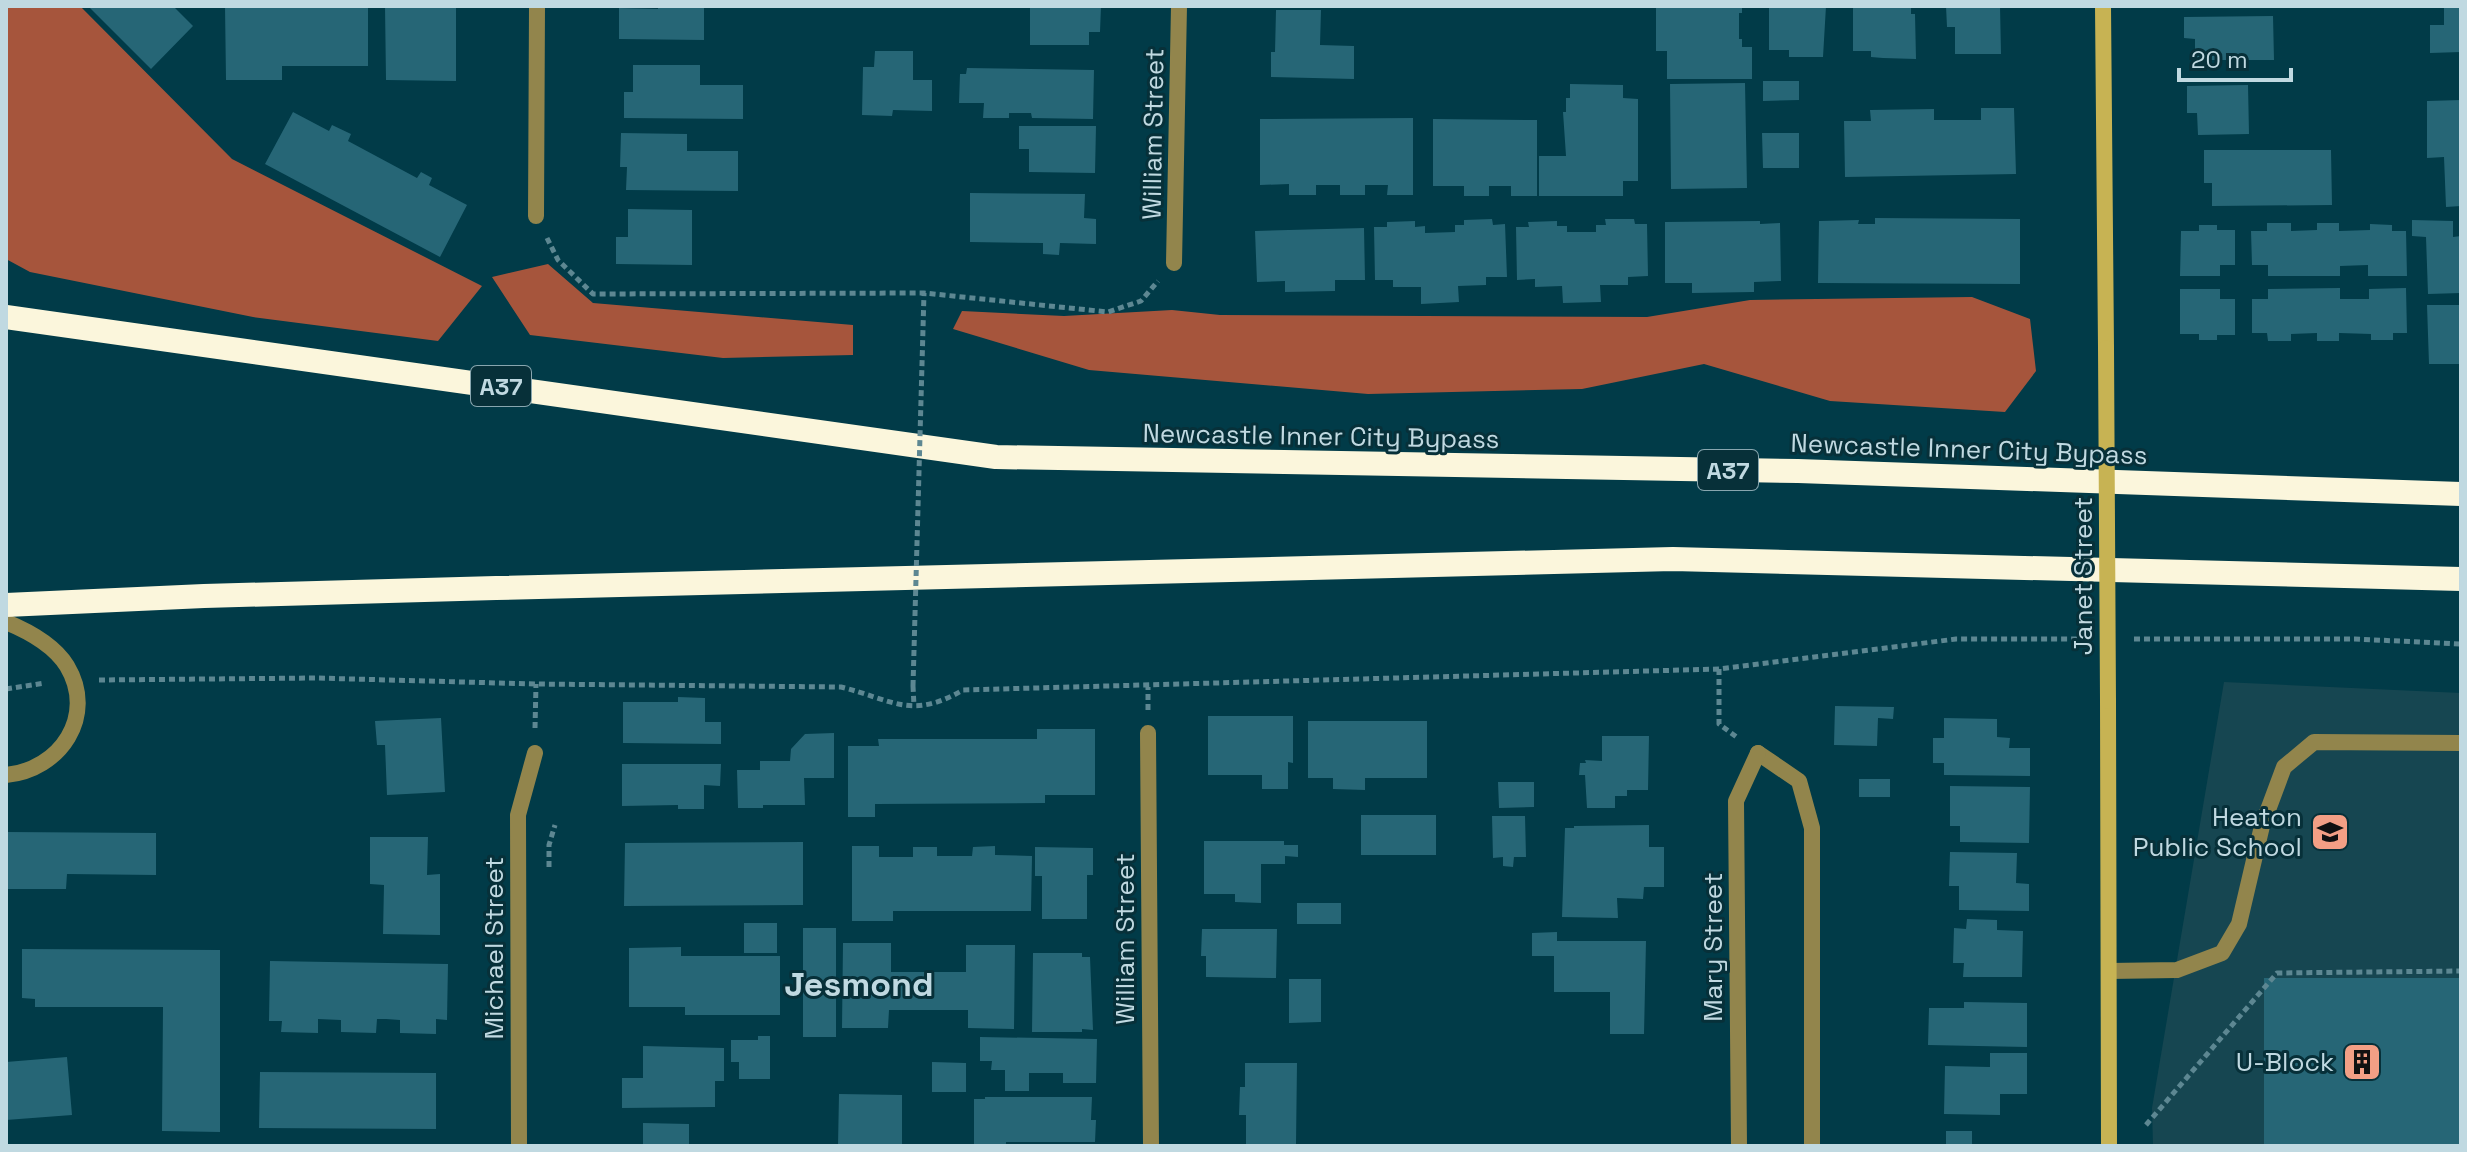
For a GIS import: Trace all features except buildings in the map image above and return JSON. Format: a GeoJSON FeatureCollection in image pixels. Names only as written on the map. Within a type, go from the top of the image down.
{"type":"FeatureCollection","features":[{"type":"Feature","properties":{"kind":"highway","name":"Newcastle Inner City Bypass"},"geometry":{"type":"LineString","coordinates":[[6,317],[996,457],[1798,471],[2461,494]]}},
{"type":"Feature","properties":{"kind":"highway"},"geometry":{"type":"LineString","coordinates":[[6,605],[235,595],[1673,559],[2461,579]]}},
{"type":"Feature","properties":{"kind":"street"},"geometry":{"type":"LineString","coordinates":[[536,216],[537,6]]}},
{"type":"Feature","properties":{"kind":"street","name":"William Street"},"geometry":{"type":"LineString","coordinates":[[1174,263],[1179,6]]}},
{"type":"Feature","properties":{"kind":"street","name":"Janet Street"},"geometry":{"type":"LineString","coordinates":[[2103,6],[2109,1146]]}},
{"type":"Feature","properties":{"kind":"street"},"geometry":{"type":"LineString","coordinates":[[6,622],[48,647],[64,661],[73,681],[77,702],[76,720],[62,746],[38,768],[6,775]]}},
{"type":"Feature","properties":{"kind":"street","name":"William Street"},"geometry":{"type":"LineString","coordinates":[[1148,733],[1151,1146]]}},
{"type":"Feature","properties":{"kind":"street"},"geometry":{"type":"LineString","coordinates":[[2109,971],[2177,970],[2222,953],[2239,924],[2262,826],[2284,767],[2314,742],[2461,743]]}},
{"type":"Feature","properties":{"kind":"street","name":"Michael Street"},"geometry":{"type":"LineString","coordinates":[[519,1146],[518,815],[535,753]]}},
{"type":"Feature","properties":{"kind":"street"},"geometry":{"type":"LineString","coordinates":[[1758,753],[1799,781],[1812,828],[1812,1146]]}},
{"type":"Feature","properties":{"kind":"street","name":"Mary Street"},"geometry":{"type":"LineString","coordinates":[[1739,1146],[1736,801],[1758,753]]}},
{"type":"Feature","properties":{"kind":"path"},"geometry":{"type":"LineString","coordinates":[[536,216],[558,260],[593,294],[924,293],[1108,312],[1141,301],[1174,263]]}},
{"type":"Feature","properties":{"kind":"path"},"geometry":{"type":"LineString","coordinates":[[914,706],[924,293]]}},
{"type":"Feature","properties":{"kind":"path"},"geometry":{"type":"LineString","coordinates":[[6,689],[73,681],[316,678],[841,687],[897,706],[914,706],[931,705],[963,690],[1719,669],[1956,639],[2092,639]]}},
{"type":"Feature","properties":{"kind":"path"},"geometry":{"type":"LineString","coordinates":[[2122,639],[2355,639],[2461,644]]}},
{"type":"Feature","properties":{"kind":"path"},"geometry":{"type":"LineString","coordinates":[[1719,669],[1719,724],[1758,753]]}},
{"type":"Feature","properties":{"kind":"path"},"geometry":{"type":"LineString","coordinates":[[535,753],[536,684]]}},
{"type":"Feature","properties":{"kind":"path"},"geometry":{"type":"LineString","coordinates":[[2146,1125],[2277,973],[2461,971]]}},
{"type":"Feature","properties":{"kind":"shaded area"},"geometry":{"type":"Polygon","coordinates":[[[6,6],[80,6],[232,159],[482,286],[438,341],[253,317],[30,272],[6,259],[6,6]]]}},
{"type":"Feature","properties":{"kind":"shaded area"},"geometry":{"type":"Polygon","coordinates":[[[548,264],[593,303],[853,325],[853,355],[723,358],[530,335],[492,277],[548,264]]]}},
{"type":"Feature","properties":{"kind":"shaded area"},"geometry":{"type":"Polygon","coordinates":[[[1972,297],[2030,319],[2036,371],[2005,412],[1830,401],[1704,364],[1582,389],[1368,394],[1089,370],[953,329],[962,311],[1064,316],[1172,310],[1220,315],[1647,317],[1750,300],[1972,297]]]}},
{"type":"Feature","properties":{"kind":"shaded area","name":"Heaton Public School"},"geometry":{"type":"Polygon","coordinates":[[[2224,682],[2461,693],[2461,1146],[2153,1146],[2152,1108],[2224,682]]]}},
{"type":"Feature","properties":{"kind":"place","name":"Heaton Public School"},"geometry":{"type":"Point","coordinates":[2330,832]}},
{"type":"Feature","properties":{"kind":"place","name":"U-Block"},"geometry":{"type":"Point","coordinates":[2362,1062]}},
{"type":"Feature","properties":{"kind":"district","name":"Jesmond"},"geometry":{"type":"Point","coordinates":[859,984]}}]}
